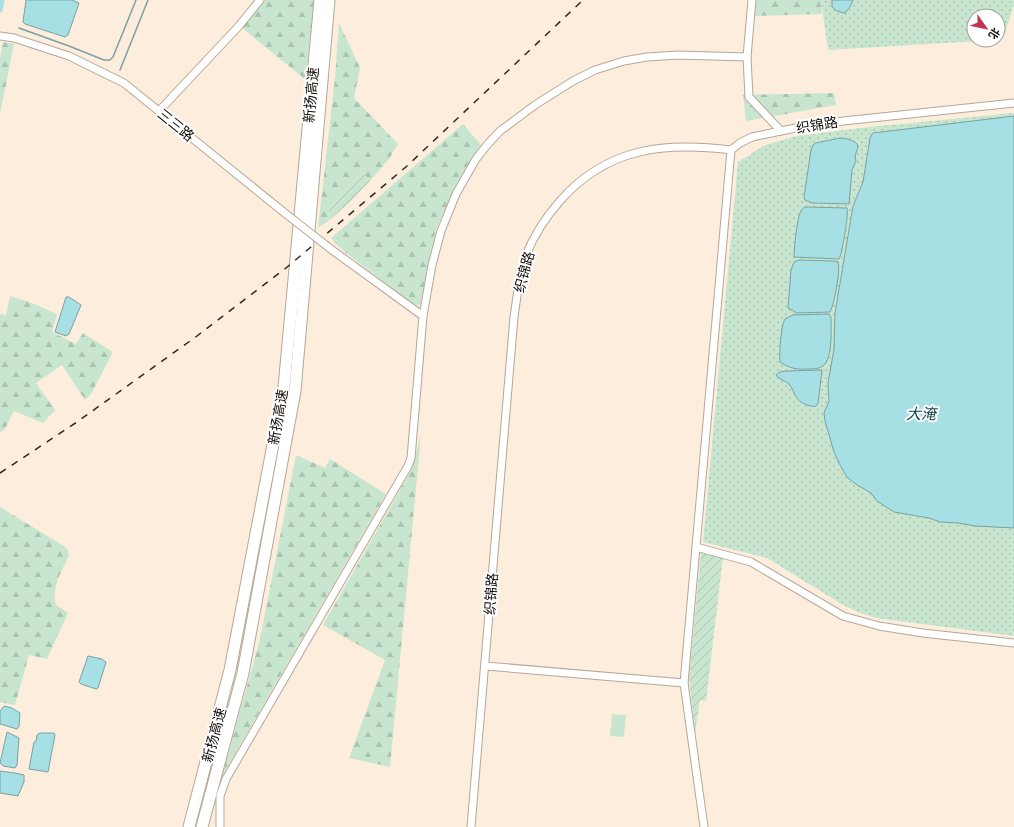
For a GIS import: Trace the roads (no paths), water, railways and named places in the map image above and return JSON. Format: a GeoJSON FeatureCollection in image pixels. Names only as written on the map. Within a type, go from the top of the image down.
{"type":"FeatureCollection","features":[{"type":"Feature","properties":{"kind":"highway","name":"新扬高速"},"geometry":{"type":"LineString","coordinates":[[189,827],[230,670],[284,387],[320,0]]}},
{"type":"Feature","properties":{"kind":"highway","name":"新扬高速"},"geometry":{"type":"LineString","coordinates":[[202,827],[243,673],[295,392],[329,0]]}},
{"type":"Feature","properties":{"kind":"street"},"geometry":{"type":"LineString","coordinates":[[158,111],[238,27],[260,0]]}},
{"type":"Feature","properties":{"kind":"street"},"geometry":{"type":"LineString","coordinates":[[752,0],[747,57],[749,97],[781,131]]}},
{"type":"Feature","properties":{"kind":"street","name":"三三路"},"geometry":{"type":"LineString","coordinates":[[2,36],[69,56],[124,83],[332,250],[423,316]]}},
{"type":"Feature","properties":{"kind":"street"},"geometry":{"type":"LineString","coordinates":[[220,827],[220,796],[226,779],[408,466],[411,458],[423,316],[432,265],[441,231],[456,194],[476,159],[500,131],[535,105],[573,81],[595,70],[624,61],[647,57],[678,55],[747,57]]}},
{"type":"Feature","properties":{"kind":"street","name":"织锦路"},"geometry":{"type":"LineString","coordinates":[[471,827],[486,666],[514,317],[522,267],[535,236],[550,212],[570,190],[589,173],[612,160],[633,153],[682,146],[732,150],[740,143],[752,137],[815,124],[1014,103]]}},
{"type":"Feature","properties":{"kind":"street"},"geometry":{"type":"LineString","coordinates":[[704,827],[684,683],[732,150]]}},
{"type":"Feature","properties":{"kind":"street"},"geometry":{"type":"LineString","coordinates":[[696,547],[751,562],[842,616],[879,626],[1014,643]]}},
{"type":"Feature","properties":{"kind":"street"},"geometry":{"type":"LineString","coordinates":[[486,666],[684,683]]}},
{"type":"Feature","properties":{"kind":"water"},"geometry":{"type":"Polygon","coordinates":[[[26,0],[72,0],[79,3],[68,35],[65,37],[25,24],[23,22],[26,0]]]}},
{"type":"Feature","properties":{"kind":"water"},"geometry":{"type":"Polygon","coordinates":[[[832,0],[853,0],[845,13],[832,7],[832,0]]]}},
{"type":"Feature","properties":{"kind":"water","name":"大淹"},"geometry":{"type":"Polygon","coordinates":[[[1014,116],[1014,528],[940,522],[929,518],[894,512],[877,501],[871,493],[847,477],[834,452],[824,413],[829,401],[828,383],[834,349],[835,313],[853,206],[863,182],[870,138],[873,133],[1014,116]]]}},
{"type":"Feature","properties":{"kind":"water"},"geometry":{"type":"Polygon","coordinates":[[[840,138],[853,141],[858,147],[855,156],[856,161],[852,170],[849,204],[812,203],[805,200],[804,197],[813,145],[840,138]]]}},
{"type":"Feature","properties":{"kind":"water"},"geometry":{"type":"Polygon","coordinates":[[[806,207],[847,208],[845,234],[839,259],[794,257],[798,220],[801,211],[806,207]]]}},
{"type":"Feature","properties":{"kind":"water"},"geometry":{"type":"Polygon","coordinates":[[[799,260],[838,262],[839,272],[837,287],[830,312],[797,313],[788,308],[791,270],[794,262],[799,260]]]}},
{"type":"Feature","properties":{"kind":"water"},"geometry":{"type":"Polygon","coordinates":[[[66,297],[69,297],[81,305],[69,334],[66,336],[55,332],[66,297]]]}},
{"type":"Feature","properties":{"kind":"water"},"geometry":{"type":"Polygon","coordinates":[[[829,314],[831,317],[830,350],[823,366],[815,369],[800,369],[790,367],[780,362],[782,327],[785,319],[793,315],[829,314]]]}},
{"type":"Feature","properties":{"kind":"water"},"geometry":{"type":"Polygon","coordinates":[[[822,370],[818,403],[816,406],[807,405],[797,399],[789,384],[776,375],[780,372],[786,371],[822,370]]]}},
{"type":"Feature","properties":{"kind":"water"},"geometry":{"type":"Polygon","coordinates":[[[88,656],[102,659],[106,662],[98,688],[96,689],[79,682],[88,656]]]}},
{"type":"Feature","properties":{"kind":"water"},"geometry":{"type":"Polygon","coordinates":[[[4,706],[12,708],[20,713],[19,726],[17,729],[0,724],[0,711],[4,706]]]}},
{"type":"Feature","properties":{"kind":"water"},"geometry":{"type":"Polygon","coordinates":[[[7,732],[19,738],[17,765],[15,768],[3,766],[0,763],[7,732]]]}},
{"type":"Feature","properties":{"kind":"water"},"geometry":{"type":"Polygon","coordinates":[[[40,733],[54,733],[55,735],[48,772],[29,769],[34,742],[36,741],[37,735],[40,733]]]}},
{"type":"Feature","properties":{"kind":"water"},"geometry":{"type":"Polygon","coordinates":[[[0,771],[24,775],[24,782],[18,796],[0,793],[0,771]]]}},
{"type":"Feature","properties":{"kind":"waterway"},"geometry":{"type":"LineString","coordinates":[[0,10],[2,0]]}},
{"type":"Feature","properties":{"kind":"waterway"},"geometry":{"type":"LineString","coordinates":[[19,28],[104,60],[110,60],[113,57],[136,0]]}},
{"type":"Feature","properties":{"kind":"waterway"},"geometry":{"type":"LineString","coordinates":[[120,70],[148,0]]}},
{"type":"Feature","properties":{"kind":"railway"},"geometry":{"type":"LineString","coordinates":[[0,473],[77,422],[197,336],[286,268],[407,166],[583,0]]}}]}
